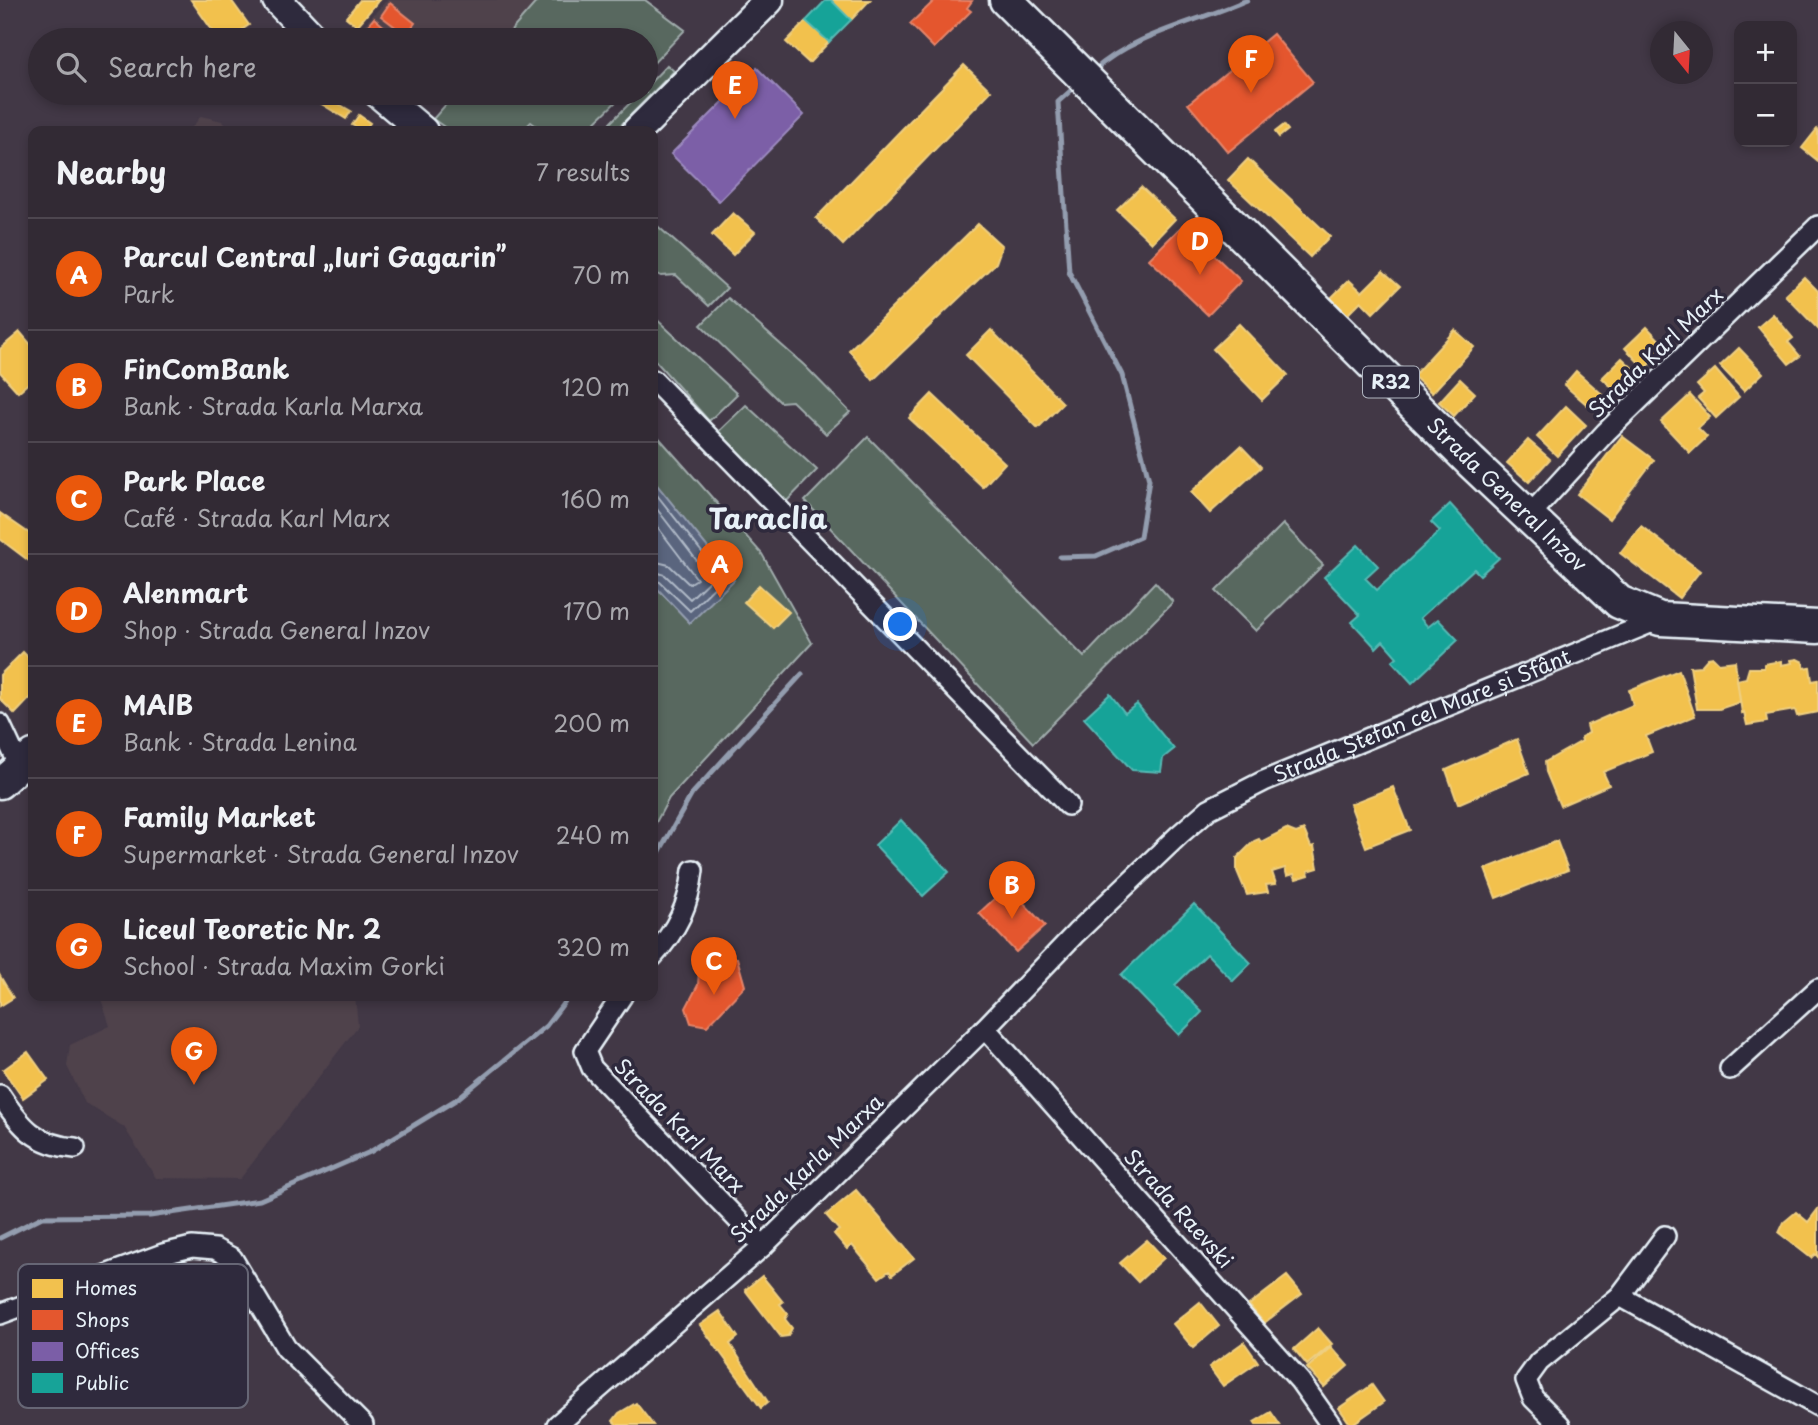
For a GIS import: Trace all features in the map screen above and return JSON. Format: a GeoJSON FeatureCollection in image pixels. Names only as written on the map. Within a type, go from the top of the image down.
{"type":"FeatureCollection","features":[{"type":"Feature","properties":{"kind":"main road"},"geometry":{"type":"LineString","coordinates":[[277,0],[304,28]]}},
{"type":"Feature","properties":{"kind":"main road"},"geometry":{"type":"LineString","coordinates":[[642,126],[769,0]]}},
{"type":"Feature","properties":{"kind":"main road","name":"Strada General Inzov"},"geometry":{"type":"LineString","coordinates":[[1006,0],[1528,517],[1619,602],[1660,618]]}},
{"type":"Feature","properties":{"kind":"main road"},"geometry":{"type":"LineString","coordinates":[[392,105],[417,126]]}},
{"type":"Feature","properties":{"kind":"main road","name":"Strada Ștefan cel Mare și Sfânt"},"geometry":{"type":"LineString","coordinates":[[1660,618],[1818,627]]}},
{"type":"Feature","properties":{"kind":"street","name":"Strada Karl Marx"},"geometry":{"type":"LineString","coordinates":[[1528,517],[1606,432],[1818,226]]}},
{"type":"Feature","properties":{"kind":"street"},"geometry":{"type":"LineString","coordinates":[[658,385],[1068,805]]}},
{"type":"Feature","properties":{"kind":"street","name":"Strada Ștefan cel Mare și Sfânt"},"geometry":{"type":"LineString","coordinates":[[1076,933],[1179,835],[1232,796],[1660,618]]}},
{"type":"Feature","properties":{"kind":"street"},"geometry":{"type":"LineString","coordinates":[[0,724],[18,768]]}},
{"type":"Feature","properties":{"kind":"street"},"geometry":{"type":"LineString","coordinates":[[658,950],[673,934],[690,898],[693,870]]}},
{"type":"Feature","properties":{"kind":"street","name":"Strada Karla Marxa"},"geometry":{"type":"LineString","coordinates":[[557,1425],[763,1246],[985,1028],[1076,933]]}},
{"type":"Feature","properties":{"kind":"street"},"geometry":{"type":"LineString","coordinates":[[1730,1069],[1818,989]]}},
{"type":"Feature","properties":{"kind":"street","name":"Strada Karl Marx"},"geometry":{"type":"LineString","coordinates":[[618,1001],[585,1051],[592,1068],[763,1246]]}},
{"type":"Feature","properties":{"kind":"street","name":"Strada Raevski"},"geometry":{"type":"LineString","coordinates":[[985,1028],[1300,1381],[1331,1425]]}},
{"type":"Feature","properties":{"kind":"street"},"geometry":{"type":"LineString","coordinates":[[0,1095],[29,1132],[50,1146],[75,1148]]}},
{"type":"Feature","properties":{"kind":"street"},"geometry":{"type":"LineString","coordinates":[[1560,1425],[1533,1398],[1526,1380],[1539,1362],[1619,1296],[1665,1236]]}},
{"type":"Feature","properties":{"kind":"street"},"geometry":{"type":"LineString","coordinates":[[136,1264],[192,1247],[215,1249],[232,1258],[236,1264]]}},
{"type":"Feature","properties":{"kind":"street"},"geometry":{"type":"LineString","coordinates":[[248,1285],[286,1348],[363,1425]]}},
{"type":"Feature","properties":{"kind":"street"},"geometry":{"type":"LineString","coordinates":[[1619,1296],[1818,1406]]}},
{"type":"Feature","properties":{"kind":"street"},"geometry":{"type":"LineString","coordinates":[[0,1314],[18,1307]]}},
{"type":"Feature","properties":{"kind":"shaded area"},"geometry":{"type":"Polygon","coordinates":[[[387,0],[538,0],[514,28],[361,28],[387,0]]]}},
{"type":"Feature","properties":{"kind":"shaded area"},"geometry":{"type":"Polygon","coordinates":[[[201,116],[222,121],[227,126],[193,126],[201,116]]]}},
{"type":"Feature","properties":{"kind":"shaded area"},"geometry":{"type":"Polygon","coordinates":[[[102,1001],[356,1001],[358,1026],[240,1179],[156,1178],[124,1127],[85,1103],[67,1066],[70,1045],[110,1026],[102,1001]]]}},
{"type":"Feature","properties":{"kind":"green space"},"geometry":{"type":"Polygon","coordinates":[[[538,0],[645,0],[685,30],[658,58],[658,28],[514,28],[538,0]]]}},
{"type":"Feature","properties":{"kind":"green space"},"geometry":{"type":"Polygon","coordinates":[[[667,65],[674,71],[658,87],[658,74],[667,65]]]}},
{"type":"Feature","properties":{"kind":"green space"},"geometry":{"type":"Polygon","coordinates":[[[445,105],[613,105],[591,126],[536,126],[531,122],[527,126],[443,126],[433,119],[445,105]]]}},
{"type":"Feature","properties":{"kind":"green space"},"geometry":{"type":"Polygon","coordinates":[[[628,105],[641,105],[620,126],[607,126],[628,105]]]}},
{"type":"Feature","properties":{"kind":"green space"},"geometry":{"type":"Polygon","coordinates":[[[658,226],[727,288],[709,306],[676,275],[658,274],[658,226]]]}},
{"type":"Feature","properties":{"kind":"green space"},"geometry":{"type":"Polygon","coordinates":[[[728,298],[804,365],[850,412],[826,434],[792,401],[780,402],[701,325],[728,298]]]}},
{"type":"Feature","properties":{"kind":"green space"},"geometry":{"type":"Polygon","coordinates":[[[658,321],[737,394],[709,421],[658,364],[658,321]]]}},
{"type":"Feature","properties":{"kind":"green space"},"geometry":{"type":"Polygon","coordinates":[[[746,405],[817,470],[783,505],[718,432],[746,405]]]}},
{"type":"Feature","properties":{"kind":"green space"},"geometry":{"type":"Polygon","coordinates":[[[658,437],[762,554],[812,643],[669,798],[658,819],[658,437]]]}},
{"type":"Feature","properties":{"kind":"green space"},"geometry":{"type":"Polygon","coordinates":[[[868,437],[1084,657],[1155,582],[1173,602],[1033,743],[805,501],[868,437]]]}},
{"type":"Feature","properties":{"kind":"green space"},"geometry":{"type":"Polygon","coordinates":[[[1283,524],[1323,565],[1256,631],[1216,591],[1283,524]]]}},
{"type":"Feature","properties":{"kind":"water"},"geometry":{"type":"Polygon","coordinates":[[[658,486],[734,580],[690,623],[658,589],[658,486]]]}},
{"type":"Feature","properties":{"kind":"building: Homes"},"geometry":{"type":"Polygon","coordinates":[[[191,0],[231,0],[249,25],[245,28],[211,28],[191,0]]]}},
{"type":"Feature","properties":{"kind":"building: Homes"},"geometry":{"type":"Polygon","coordinates":[[[360,0],[379,0],[357,26],[346,17],[360,0]]]}},
{"type":"Feature","properties":{"kind":"building: Homes"},"geometry":{"type":"Polygon","coordinates":[[[831,0],[870,0],[851,20],[831,0]]]}},
{"type":"Feature","properties":{"kind":"building: Homes"},"geometry":{"type":"Polygon","coordinates":[[[806,21],[829,42],[809,63],[786,42],[806,21]]]}},
{"type":"Feature","properties":{"kind":"building: Homes"},"geometry":{"type":"Polygon","coordinates":[[[964,65],[991,91],[843,245],[816,218],[964,65]]]}},
{"type":"Feature","properties":{"kind":"building: Homes"},"geometry":{"type":"Polygon","coordinates":[[[323,105],[341,105],[351,111],[346,119],[323,105]]]}},
{"type":"Feature","properties":{"kind":"building: Homes"},"geometry":{"type":"Polygon","coordinates":[[[359,115],[370,123],[368,126],[352,125],[359,115]]]}},
{"type":"Feature","properties":{"kind":"building: Homes"},"geometry":{"type":"Polygon","coordinates":[[[1284,125],[1288,130],[1279,137],[1275,132],[1284,125]]]}},
{"type":"Feature","properties":{"kind":"building: Homes"},"geometry":{"type":"Polygon","coordinates":[[[1817,129],[1818,131],[1818,161],[1802,148],[1817,129]]]}},
{"type":"Feature","properties":{"kind":"building: Homes"},"geometry":{"type":"Polygon","coordinates":[[[1248,159],[1330,236],[1310,257],[1228,180],[1248,159]]]}},
{"type":"Feature","properties":{"kind":"building: Homes"},"geometry":{"type":"Polygon","coordinates":[[[1141,187],[1175,219],[1152,243],[1117,210],[1141,187]]]}},
{"type":"Feature","properties":{"kind":"building: Homes"},"geometry":{"type":"Polygon","coordinates":[[[733,213],[755,232],[733,255],[712,235],[733,213]]]}},
{"type":"Feature","properties":{"kind":"building: Homes"},"geometry":{"type":"Polygon","coordinates":[[[978,224],[1002,246],[996,263],[873,380],[849,350],[978,224]]]}},
{"type":"Feature","properties":{"kind":"building: Homes"},"geometry":{"type":"Polygon","coordinates":[[[1383,271],[1400,286],[1373,313],[1361,301],[1347,315],[1330,299],[1349,280],[1362,292],[1383,271]]]}},
{"type":"Feature","properties":{"kind":"building: Homes"},"geometry":{"type":"Polygon","coordinates":[[[1804,277],[1818,291],[1818,329],[1785,295],[1804,277]]]}},
{"type":"Feature","properties":{"kind":"building: Homes"},"geometry":{"type":"Polygon","coordinates":[[[1773,314],[1793,338],[1788,342],[1800,356],[1789,364],[1758,327],[1773,314]]]}},
{"type":"Feature","properties":{"kind":"building: Homes"},"geometry":{"type":"Polygon","coordinates":[[[1239,324],[1288,375],[1262,400],[1213,349],[1239,324]]]}},
{"type":"Feature","properties":{"kind":"building: Homes"},"geometry":{"type":"Polygon","coordinates":[[[1647,327],[1667,348],[1645,369],[1625,348],[1647,327]]]}},
{"type":"Feature","properties":{"kind":"building: Homes"},"geometry":{"type":"Polygon","coordinates":[[[991,330],[1063,403],[1038,428],[966,355],[991,330]]]}},
{"type":"Feature","properties":{"kind":"building: Homes"},"geometry":{"type":"Polygon","coordinates":[[[1455,330],[1474,347],[1432,393],[1413,376],[1455,330]]]}},
{"type":"Feature","properties":{"kind":"building: Homes"},"geometry":{"type":"Polygon","coordinates":[[[20,332],[28,341],[28,383],[18,392],[0,372],[0,349],[20,332]]]}},
{"type":"Feature","properties":{"kind":"building: Homes"},"geometry":{"type":"Polygon","coordinates":[[[1739,348],[1763,373],[1744,391],[1720,366],[1739,348]]]}},
{"type":"Feature","properties":{"kind":"building: Homes"},"geometry":{"type":"Polygon","coordinates":[[[1622,358],[1640,375],[1620,395],[1602,378],[1622,358]]]}},
{"type":"Feature","properties":{"kind":"building: Homes"},"geometry":{"type":"Polygon","coordinates":[[[1715,369],[1739,397],[1716,418],[1698,398],[1704,393],[1697,385],[1715,369]]]}},
{"type":"Feature","properties":{"kind":"building: Homes"},"geometry":{"type":"Polygon","coordinates":[[[1576,371],[1610,401],[1598,414],[1564,385],[1576,371]]]}},
{"type":"Feature","properties":{"kind":"building: Homes"},"geometry":{"type":"Polygon","coordinates":[[[1460,379],[1475,393],[1454,416],[1439,402],[1460,379]]]}},
{"type":"Feature","properties":{"kind":"building: Homes"},"geometry":{"type":"Polygon","coordinates":[[[932,394],[1005,463],[983,487],[909,418],[932,394]]]}},
{"type":"Feature","properties":{"kind":"building: Homes"},"geometry":{"type":"Polygon","coordinates":[[[1690,395],[1710,417],[1698,428],[1707,437],[1690,453],[1661,422],[1690,395]]]}},
{"type":"Feature","properties":{"kind":"building: Homes"},"geometry":{"type":"Polygon","coordinates":[[[1566,406],[1586,425],[1557,456],[1537,437],[1566,406]]]}},
{"type":"Feature","properties":{"kind":"building: Homes"},"geometry":{"type":"Polygon","coordinates":[[[1622,436],[1654,460],[1609,519],[1577,494],[1622,436]]]}},
{"type":"Feature","properties":{"kind":"building: Homes"},"geometry":{"type":"Polygon","coordinates":[[[1528,440],[1550,459],[1529,482],[1507,463],[1528,440]]]}},
{"type":"Feature","properties":{"kind":"building: Homes"},"geometry":{"type":"Polygon","coordinates":[[[1241,446],[1261,467],[1210,513],[1191,492],[1241,446]]]}},
{"type":"Feature","properties":{"kind":"building: Homes"},"geometry":{"type":"Polygon","coordinates":[[[0,513],[28,533],[28,560],[0,539],[0,513]]]}},
{"type":"Feature","properties":{"kind":"building: Homes"},"geometry":{"type":"Polygon","coordinates":[[[1641,526],[1700,571],[1679,598],[1620,553],[1641,526]]]}},
{"type":"Feature","properties":{"kind":"building: Homes"},"geometry":{"type":"Polygon","coordinates":[[[759,585],[789,612],[773,628],[744,602],[759,585]]]}},
{"type":"Feature","properties":{"kind":"building: Homes"},"geometry":{"type":"Polygon","coordinates":[[[23,652],[28,657],[28,700],[15,714],[0,699],[0,675],[23,652]]]}},
{"type":"Feature","properties":{"kind":"building: Homes"},"geometry":{"type":"Polygon","coordinates":[[[1713,657],[1719,663],[1735,661],[1740,702],[1719,709],[1697,709],[1690,667],[1701,666],[1708,658],[1713,657]]]}},
{"type":"Feature","properties":{"kind":"building: Homes"},"geometry":{"type":"Polygon","coordinates":[[[1791,660],[1803,662],[1804,668],[1810,667],[1812,681],[1818,680],[1818,712],[1797,716],[1795,710],[1766,715],[1767,722],[1747,725],[1744,712],[1742,713],[1737,680],[1746,678],[1749,668],[1764,668],[1764,664],[1781,661],[1781,665],[1792,663],[1791,660]]]}},
{"type":"Feature","properties":{"kind":"building: Homes"},"geometry":{"type":"Polygon","coordinates":[[[1679,670],[1695,716],[1646,736],[1652,752],[1603,772],[1609,785],[1560,806],[1546,772],[1545,762],[1582,741],[1581,737],[1589,733],[1587,725],[1633,705],[1629,690],[1679,670]]]}},
{"type":"Feature","properties":{"kind":"building: Homes"},"geometry":{"type":"Polygon","coordinates":[[[1517,739],[1529,773],[1458,804],[1446,770],[1517,739]]]}},
{"type":"Feature","properties":{"kind":"building: Homes"},"geometry":{"type":"Polygon","coordinates":[[[1393,787],[1410,830],[1366,847],[1350,804],[1393,787]]]}},
{"type":"Feature","properties":{"kind":"building: Homes"},"geometry":{"type":"Polygon","coordinates":[[[1286,829],[1296,833],[1304,830],[1311,847],[1314,846],[1318,868],[1308,871],[1309,875],[1296,879],[1294,874],[1287,876],[1285,868],[1272,872],[1276,884],[1266,885],[1268,892],[1247,895],[1237,871],[1237,858],[1254,841],[1259,839],[1261,842],[1286,829]]]}},
{"type":"Feature","properties":{"kind":"building: Homes"},"geometry":{"type":"Polygon","coordinates":[[[1557,841],[1568,870],[1496,898],[1485,869],[1557,841]]]}},
{"type":"Feature","properties":{"kind":"building: Homes"},"geometry":{"type":"Polygon","coordinates":[[[0,976],[13,998],[0,1006],[0,976]]]}},
{"type":"Feature","properties":{"kind":"building: Homes"},"geometry":{"type":"Polygon","coordinates":[[[28,1052],[48,1080],[23,1098],[3,1070],[28,1052]]]}},
{"type":"Feature","properties":{"kind":"building: Homes"},"geometry":{"type":"Polygon","coordinates":[[[856,1190],[914,1258],[892,1275],[889,1271],[879,1278],[852,1245],[847,1249],[834,1234],[839,1230],[826,1215],[856,1190]]]}},
{"type":"Feature","properties":{"kind":"building: Homes"},"geometry":{"type":"Polygon","coordinates":[[[1818,1209],[1818,1257],[1815,1254],[1811,1258],[1779,1233],[1784,1222],[1796,1212],[1808,1222],[1818,1209]]]}},
{"type":"Feature","properties":{"kind":"building: Homes"},"geometry":{"type":"Polygon","coordinates":[[[1147,1240],[1164,1258],[1138,1282],[1120,1263],[1147,1240]]]}},
{"type":"Feature","properties":{"kind":"building: Homes"},"geometry":{"type":"Polygon","coordinates":[[[762,1276],[783,1302],[780,1304],[788,1314],[785,1319],[792,1328],[788,1336],[781,1337],[745,1290],[762,1276]]]}},
{"type":"Feature","properties":{"kind":"building: Homes"},"geometry":{"type":"Polygon","coordinates":[[[1287,1276],[1302,1294],[1264,1323],[1249,1305],[1287,1276]]]}},
{"type":"Feature","properties":{"kind":"building: Homes"},"geometry":{"type":"Polygon","coordinates":[[[1200,1302],[1219,1326],[1193,1348],[1173,1324],[1200,1302]]]}},
{"type":"Feature","properties":{"kind":"building: Homes"},"geometry":{"type":"Polygon","coordinates":[[[720,1311],[738,1337],[730,1344],[768,1402],[761,1408],[700,1325],[720,1311]]]}},
{"type":"Feature","properties":{"kind":"building: Homes"},"geometry":{"type":"Polygon","coordinates":[[[1318,1328],[1332,1344],[1307,1365],[1294,1349],[1318,1328]]]}},
{"type":"Feature","properties":{"kind":"building: Homes"},"geometry":{"type":"Polygon","coordinates":[[[1244,1342],[1258,1362],[1223,1386],[1209,1367],[1244,1342]]]}},
{"type":"Feature","properties":{"kind":"building: Homes"},"geometry":{"type":"Polygon","coordinates":[[[1331,1347],[1348,1366],[1324,1387],[1307,1368],[1331,1347]]]}},
{"type":"Feature","properties":{"kind":"building: Homes"},"geometry":{"type":"Polygon","coordinates":[[[1372,1385],[1384,1402],[1351,1425],[1339,1408],[1372,1385]]]}},
{"type":"Feature","properties":{"kind":"building: Homes"},"geometry":{"type":"Polygon","coordinates":[[[636,1403],[653,1425],[617,1425],[613,1421],[619,1413],[636,1403]]]}},
{"type":"Feature","properties":{"kind":"building: Homes"},"geometry":{"type":"Polygon","coordinates":[[[1271,1412],[1280,1425],[1256,1425],[1254,1422],[1271,1412]]]}},
{"type":"Feature","properties":{"kind":"building: Shops"},"geometry":{"type":"Polygon","coordinates":[[[935,0],[972,1],[967,8],[971,11],[934,48],[910,24],[935,0]]]}},
{"type":"Feature","properties":{"kind":"building: Shops"},"geometry":{"type":"Polygon","coordinates":[[[390,3],[415,23],[411,28],[397,28],[381,16],[390,3]]]}},
{"type":"Feature","properties":{"kind":"building: Shops"},"geometry":{"type":"Polygon","coordinates":[[[374,18],[386,28],[366,28],[374,18]]]}},
{"type":"Feature","properties":{"kind":"building: Shops"},"geometry":{"type":"Polygon","coordinates":[[[1273,34],[1313,82],[1228,152],[1188,104],[1273,34]]]}},
{"type":"Feature","properties":{"kind":"building: Shops"},"geometry":{"type":"Polygon","coordinates":[[[1183,225],[1241,281],[1208,315],[1149,259],[1183,225]]]}},
{"type":"Feature","properties":{"kind":"building: Shops"},"geometry":{"type":"Polygon","coordinates":[[[1008,886],[1045,926],[1016,952],[979,913],[1008,886]]]}},
{"type":"Feature","properties":{"kind":"building: Shops"},"geometry":{"type":"Polygon","coordinates":[[[711,955],[737,958],[745,986],[707,1026],[691,1023],[686,1008],[698,985],[699,970],[711,955]]]}},
{"type":"Feature","properties":{"kind":"building: Offices"},"geometry":{"type":"Polygon","coordinates":[[[757,68],[804,115],[719,201],[671,154],[757,68]]]}},
{"type":"Feature","properties":{"kind":"building: Public"},"geometry":{"type":"Polygon","coordinates":[[[826,0],[831,0],[851,20],[829,42],[806,21],[826,0]]]}},
{"type":"Feature","properties":{"kind":"building: Public"},"geometry":{"type":"Polygon","coordinates":[[[1450,504],[1499,558],[1480,575],[1474,569],[1420,618],[1428,627],[1438,619],[1458,640],[1412,683],[1392,661],[1397,657],[1383,641],[1376,648],[1352,622],[1360,615],[1324,577],[1358,545],[1378,566],[1365,578],[1377,590],[1440,531],[1431,522],[1450,504]]]}},
{"type":"Feature","properties":{"kind":"building: Public"},"geometry":{"type":"Polygon","coordinates":[[[1110,694],[1125,713],[1137,704],[1174,749],[1163,758],[1161,772],[1132,770],[1084,718],[1110,694]]]}},
{"type":"Feature","properties":{"kind":"building: Public"},"geometry":{"type":"Polygon","coordinates":[[[901,820],[949,872],[923,896],[875,845],[901,820]]]}},
{"type":"Feature","properties":{"kind":"building: Public"},"geometry":{"type":"Polygon","coordinates":[[[1194,904],[1251,963],[1233,981],[1207,954],[1175,985],[1202,1012],[1179,1035],[1121,975],[1194,904]]]}},
{"type":"Feature","properties":{"kind":"waterway"},"geometry":{"type":"LineString","coordinates":[[1092,72],[1146,38],[1247,0]]}},
{"type":"Feature","properties":{"kind":"waterway"},"geometry":{"type":"LineString","coordinates":[[1060,557],[1096,556],[1140,537],[1149,480],[1122,375],[1069,272],[1058,102],[1077,85]]}},
{"type":"Feature","properties":{"kind":"waterway"},"geometry":{"type":"LineString","coordinates":[[658,854],[692,794],[802,674]]}},
{"type":"Feature","properties":{"kind":"waterway"},"geometry":{"type":"LineString","coordinates":[[0,1238],[42,1217],[150,1216],[260,1200],[370,1152],[457,1099],[546,1026],[565,1001]]}},
{"type":"Feature","properties":{"kind":"place","name":"Family Market"},"geometry":{"type":"Point","coordinates":[1251,93]}},
{"type":"Feature","properties":{"kind":"place","name":"MAIB"},"geometry":{"type":"Point","coordinates":[735,119]}},
{"type":"Feature","properties":{"kind":"place","name":"Alenmart"},"geometry":{"type":"Point","coordinates":[1200,275]}},
{"type":"Feature","properties":{"kind":"place","name":"Parcul Central „Iuri Gagarin”"},"geometry":{"type":"Point","coordinates":[720,598]}},
{"type":"Feature","properties":{"kind":"place","name":"FinComBank"},"geometry":{"type":"Point","coordinates":[1012,919]}},
{"type":"Feature","properties":{"kind":"place","name":"Park Place"},"geometry":{"type":"Point","coordinates":[714,995]}},
{"type":"Feature","properties":{"kind":"place","name":"Liceul Teoretic Nr. 2"},"geometry":{"type":"Point","coordinates":[194,1085]}},
{"type":"Feature","properties":{"kind":"district","name":"Taraclia"},"geometry":{"type":"Point","coordinates":[768,519]}}]}
